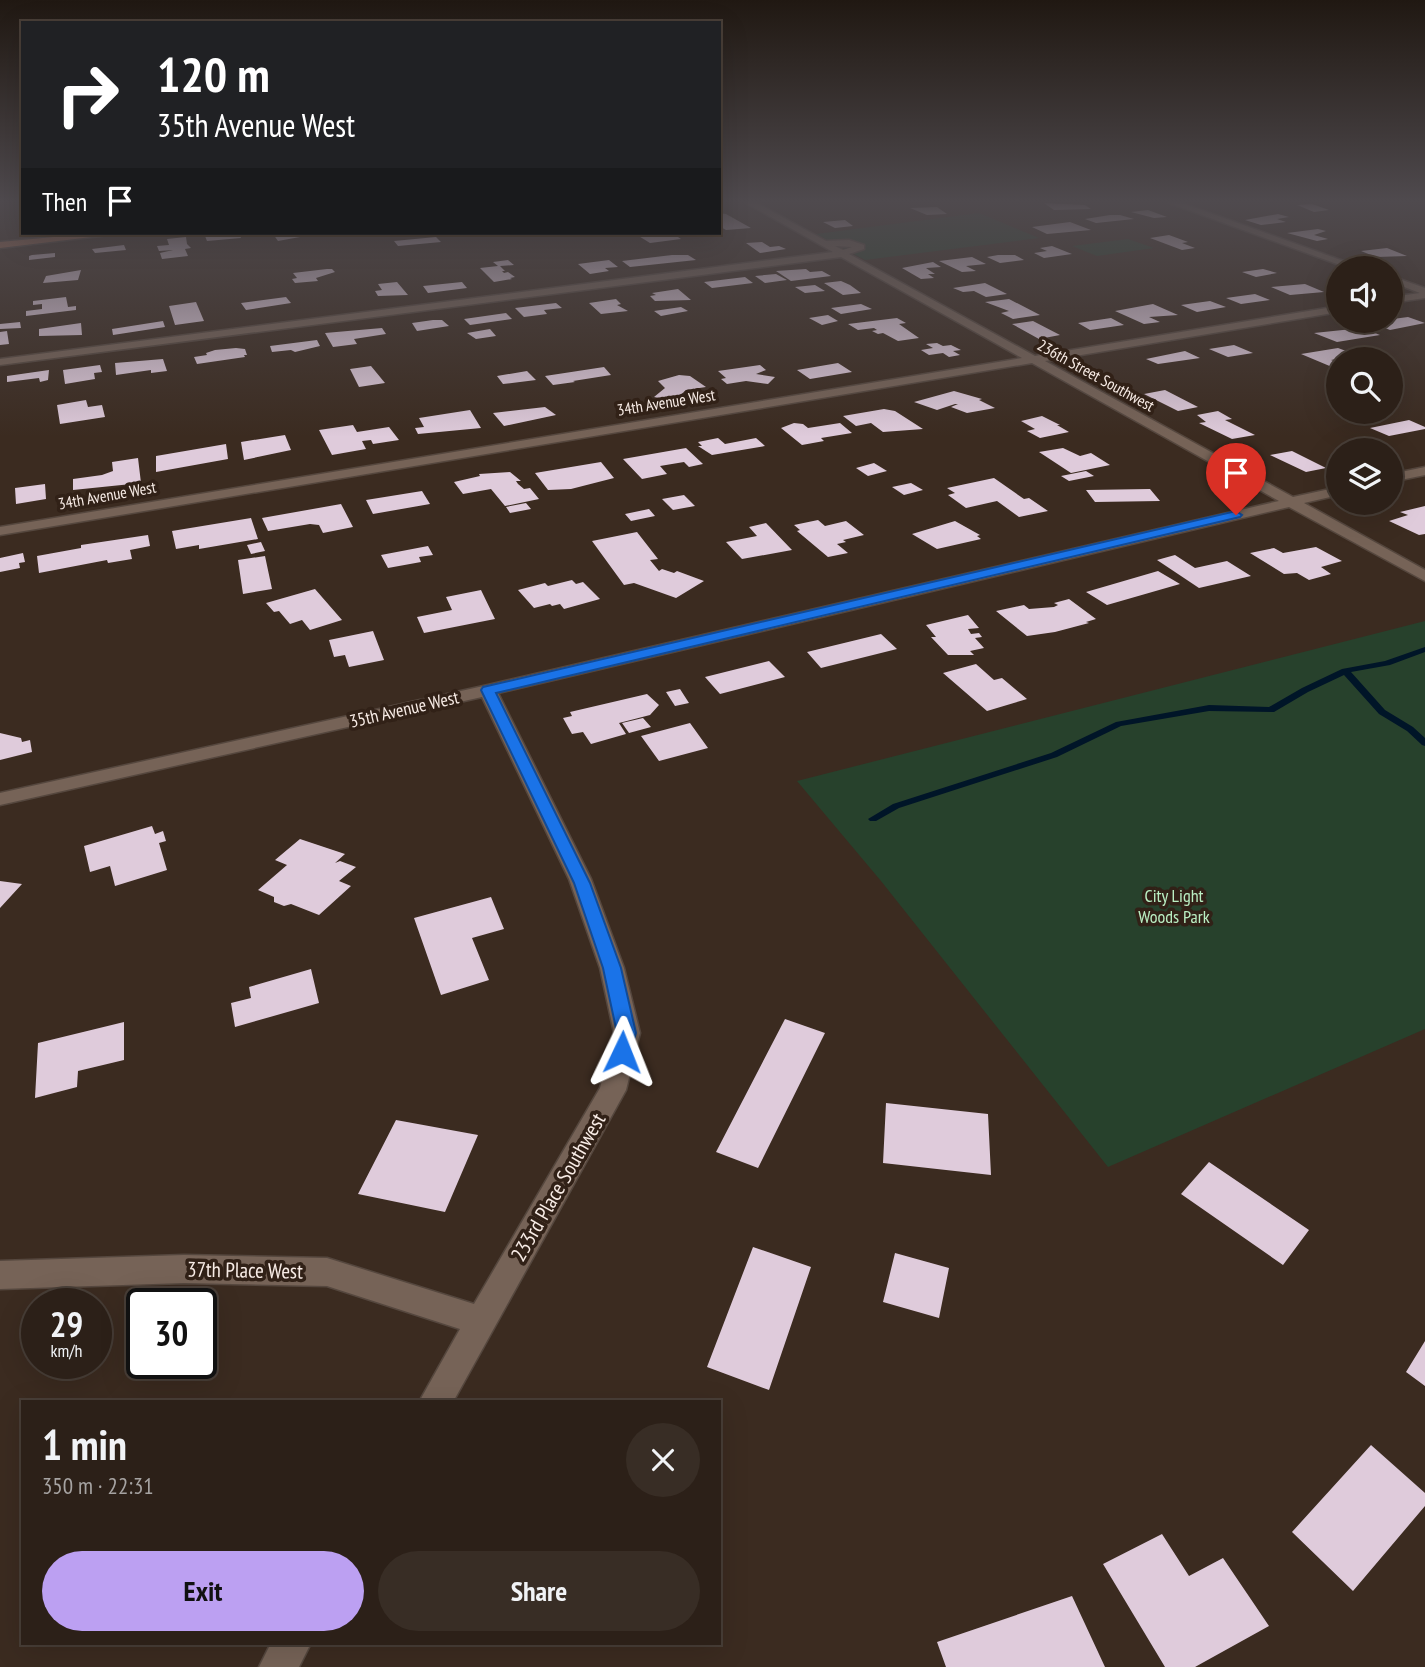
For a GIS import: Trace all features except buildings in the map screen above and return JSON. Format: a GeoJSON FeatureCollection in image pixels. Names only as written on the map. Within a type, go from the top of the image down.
{"type":"FeatureCollection","features":[{"type":"Feature","properties":{"kind":"street"},"geometry":{"type":"LineString","coordinates":[[0,362],[632,281]]}},
{"type":"Feature","properties":{"kind":"street","name":"236th Street Southwest"},"geometry":{"type":"LineString","coordinates":[[889,281],[1425,576]]}},
{"type":"Feature","properties":{"kind":"street"},"geometry":{"type":"LineString","coordinates":[[1403,284],[1425,293]]}},
{"type":"Feature","properties":{"kind":"street"},"geometry":{"type":"LineString","coordinates":[[1403,298],[1425,293]]}},
{"type":"Feature","properties":{"kind":"street","name":"34th Avenue West"},"geometry":{"type":"LineString","coordinates":[[0,531],[1326,311]]}},
{"type":"Feature","properties":{"kind":"street"},"geometry":{"type":"LineString","coordinates":[[1403,476],[1425,471]]}},
{"type":"Feature","properties":{"kind":"street","name":"35th Avenue West"},"geometry":{"type":"LineString","coordinates":[[0,800],[488,690],[1326,494]]}},
{"type":"Feature","properties":{"kind":"street","name":"233rd Place Southwest"},"geometry":{"type":"LineString","coordinates":[[436,1400],[613,1090],[627,1033],[612,968],[580,879],[488,690]]}},
{"type":"Feature","properties":{"kind":"street","name":"37th Place West"},"geometry":{"type":"LineString","coordinates":[[0,1275],[184,1269],[327,1272],[482,1321]]}},
{"type":"Feature","properties":{"kind":"street"},"geometry":{"type":"LineString","coordinates":[[278,1667],[291,1645]]}},
{"type":"Feature","properties":{"kind":"green space","name":"City Light Woods Park"},"geometry":{"type":"Polygon","coordinates":[[[1425,621],[1425,1029],[1108,1167],[881,881],[797,781],[1425,621]]]}},
{"type":"Feature","properties":{"kind":"waterway"},"geometry":{"type":"LineString","coordinates":[[1345,671],[1387,663],[1425,649]]}},
{"type":"Feature","properties":{"kind":"waterway"},"geometry":{"type":"LineString","coordinates":[[873,819],[896,806],[1054,755],[1119,724],[1209,708],[1271,710],[1345,671]]}},
{"type":"Feature","properties":{"kind":"waterway"},"geometry":{"type":"LineString","coordinates":[[1345,671],[1382,712],[1410,729],[1425,743]]}},
{"type":"Feature","properties":{"kind":"route"},"geometry":{"type":"LineString","coordinates":[[622,1052],[627,1033],[612,968],[582,883],[488,690],[1236,515]]}}]}
